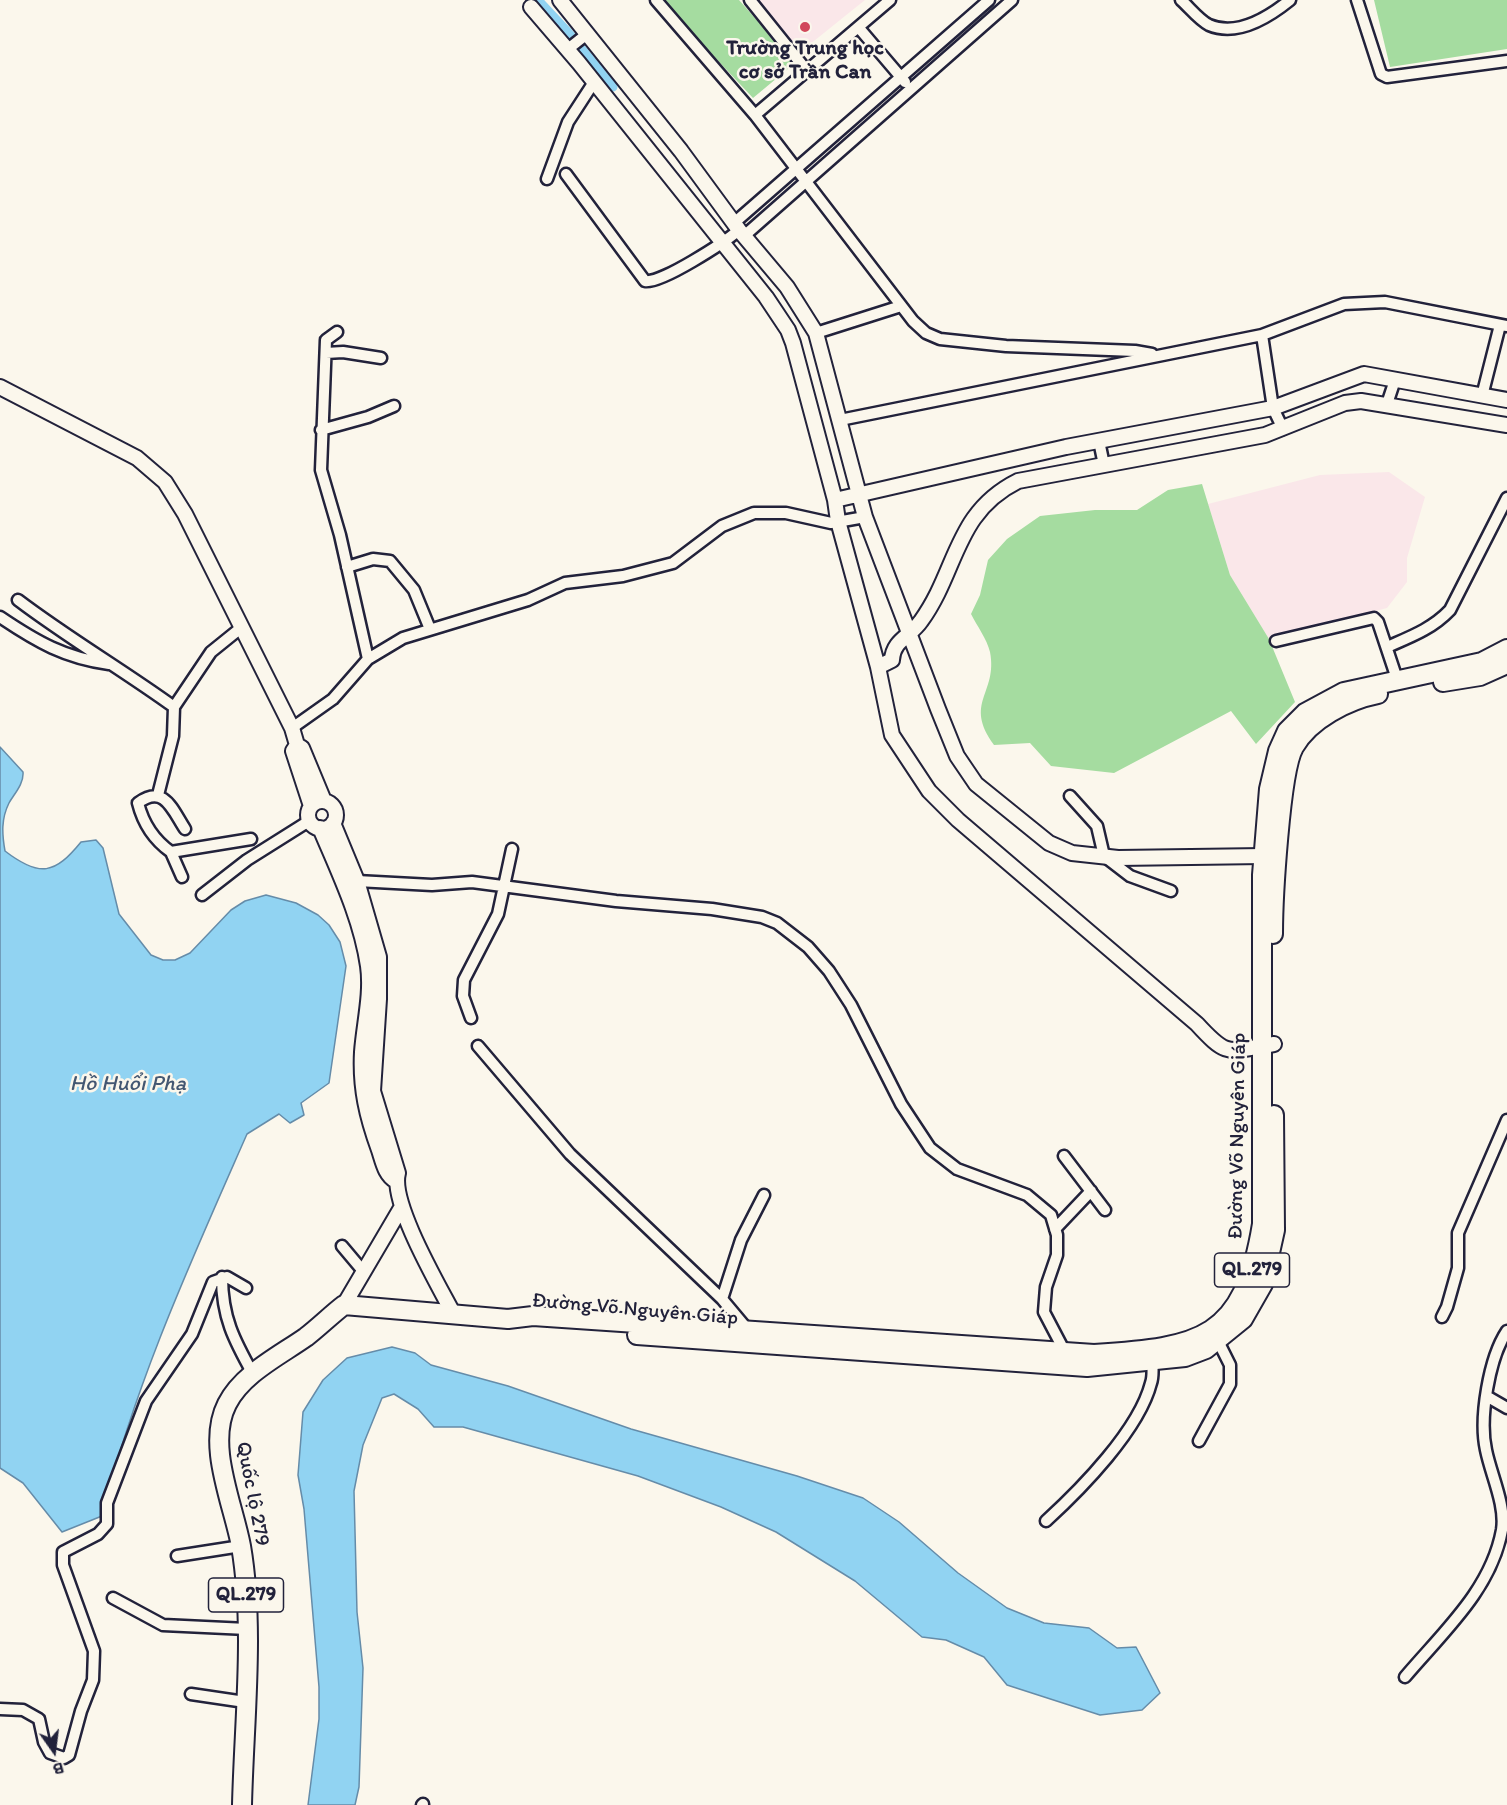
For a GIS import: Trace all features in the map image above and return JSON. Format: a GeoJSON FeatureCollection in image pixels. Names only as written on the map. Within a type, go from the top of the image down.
{"type":"FeatureCollection","features":[{"type":"Feature","properties":{"kind":"highway","name":"Đường Võ Nguyên Giáp"},"geometry":{"type":"LineString","coordinates":[[454,1315],[508,1319],[533,1316],[1068,1359],[1094,1354],[1185,1357],[1218,1341],[1243,1319],[1254,1302],[1270,1259],[1275,1230],[1264,856],[1269,789],[1278,751],[1287,732],[1305,713],[1329,699],[1366,686],[1482,662],[1507,649]]}},
{"type":"Feature","properties":{"kind":"highway","name":"Đường Võ Nguyên Giáp"},"geometry":{"type":"LineString","coordinates":[[1152,1356],[1191,1342],[1211,1331],[1243,1295],[1251,1275],[1262,1224],[1273,929],[1286,776],[1294,747],[1314,725],[1335,710],[1373,695],[1480,676],[1507,664]]}},
{"type":"Feature","properties":{"kind":"highway","name":"QL.279"},"geometry":{"type":"LineString","coordinates":[[344,1305],[454,1315]]}},
{"type":"Feature","properties":{"kind":"highway","name":"Quốc lộ 279"},"geometry":{"type":"LineString","coordinates":[[242,1805],[247,1629],[241,1546],[217,1434],[226,1406],[234,1392],[253,1374],[307,1336],[344,1305]]}},
{"type":"Feature","properties":{"kind":"street"},"geometry":{"type":"LineString","coordinates":[[560,0],[594,82],[766,297],[788,330],[878,667],[892,735],[928,791],[958,820],[1197,1024],[1218,1047],[1227,1051],[1268,1045]]}},
{"type":"Feature","properties":{"kind":"street"},"geometry":{"type":"LineString","coordinates":[[656,0],[755,115],[901,306],[926,333],[940,339],[1006,346],[1135,351],[1158,356]]}},
{"type":"Feature","properties":{"kind":"street"},"geometry":{"type":"LineString","coordinates":[[750,0],[807,71]]}},
{"type":"Feature","properties":{"kind":"street"},"geometry":{"type":"LineString","coordinates":[[755,115],[890,0]]}},
{"type":"Feature","properties":{"kind":"street"},"geometry":{"type":"LineString","coordinates":[[739,230],[796,168],[989,0]]}},
{"type":"Feature","properties":{"kind":"street"},"geometry":{"type":"LineString","coordinates":[[567,174],[645,281],[657,279],[723,243],[805,181],[1012,0]]}},
{"type":"Feature","properties":{"kind":"street"},"geometry":{"type":"LineString","coordinates":[[1181,0],[1208,24],[1223,28],[1266,19],[1290,0]]}},
{"type":"Feature","properties":{"kind":"street"},"geometry":{"type":"LineString","coordinates":[[1357,0],[1381,74],[1387,77],[1507,61]]}},
{"type":"Feature","properties":{"kind":"street"},"geometry":{"type":"LineString","coordinates":[[535,4],[576,42],[739,230],[787,287],[816,333],[822,364],[840,420],[865,517],[957,756],[976,784],[1049,843],[1072,853],[1104,856],[1264,856]]}},
{"type":"Feature","properties":{"kind":"street"},"geometry":{"type":"LineString","coordinates":[[859,28],[912,89]]}},
{"type":"Feature","properties":{"kind":"street"},"geometry":{"type":"LineString","coordinates":[[547,179],[568,122],[594,82]]}},
{"type":"Feature","properties":{"kind":"street"},"geometry":{"type":"LineString","coordinates":[[840,420],[1262,335],[1334,306],[1364,302],[1385,302],[1503,325],[1482,396]]}},
{"type":"Feature","properties":{"kind":"street"},"geometry":{"type":"LineString","coordinates":[[816,333],[901,306]]}},
{"type":"Feature","properties":{"kind":"street"},"geometry":{"type":"LineString","coordinates":[[337,332],[326,340],[321,470],[347,567],[368,659]]}},
{"type":"Feature","properties":{"kind":"street"},"geometry":{"type":"LineString","coordinates":[[1262,335],[1275,411],[1282,428]]}},
{"type":"Feature","properties":{"kind":"street"},"geometry":{"type":"LineString","coordinates":[[327,353],[343,352],[381,358]]}},
{"type":"Feature","properties":{"kind":"street"},"geometry":{"type":"LineString","coordinates":[[835,500],[1275,411],[1364,374],[1394,383],[1507,400]]}},
{"type":"Feature","properties":{"kind":"street"},"geometry":{"type":"LineString","coordinates":[[1388,402],[1394,383]]}},
{"type":"Feature","properties":{"kind":"street"},"geometry":{"type":"LineString","coordinates":[[0,387],[150,467],[177,498],[292,728],[297,745],[302,748],[324,801],[335,809],[321,824],[247,860],[202,895]]}},
{"type":"Feature","properties":{"kind":"street"},"geometry":{"type":"LineString","coordinates":[[878,667],[892,660],[895,645],[910,634],[929,607],[968,525],[989,498],[1018,481],[1282,428],[1344,403],[1361,401],[1388,402],[1507,425]]}},
{"type":"Feature","properties":{"kind":"street"},"geometry":{"type":"LineString","coordinates":[[321,430],[368,417],[394,406]]}},
{"type":"Feature","properties":{"kind":"street"},"geometry":{"type":"LineString","coordinates":[[1100,446],[1104,464]]}},
{"type":"Feature","properties":{"kind":"street"},"geometry":{"type":"LineString","coordinates":[[1387,647],[1425,631],[1450,610],[1507,498]]}},
{"type":"Feature","properties":{"kind":"street"},"geometry":{"type":"LineString","coordinates":[[292,728],[333,699],[368,659],[402,638],[528,600],[565,583],[622,576],[673,563],[722,526],[742,516],[786,513],[822,522],[865,517]]}},
{"type":"Feature","properties":{"kind":"street"},"geometry":{"type":"LineString","coordinates":[[347,567],[373,559],[390,561],[414,590],[430,629]]}},
{"type":"Feature","properties":{"kind":"street"},"geometry":{"type":"LineString","coordinates":[[18,600],[59,631],[116,665],[174,707]]}},
{"type":"Feature","properties":{"kind":"street"},"geometry":{"type":"LineString","coordinates":[[0,617],[51,650],[83,660],[116,665]]}},
{"type":"Feature","properties":{"kind":"street"},"geometry":{"type":"LineString","coordinates":[[1276,641],[1374,618],[1378,622],[1397,679]]}},
{"type":"Feature","properties":{"kind":"street"},"geometry":{"type":"LineString","coordinates":[[158,795],[173,736],[174,707],[212,652],[242,627]]}},
{"type":"Feature","properties":{"kind":"street"},"geometry":{"type":"LineString","coordinates":[[297,745],[293,750],[310,806],[357,881],[379,957],[379,999],[373,1091],[398,1173],[396,1181],[401,1208],[454,1315]]}},
{"type":"Feature","properties":{"kind":"street"},"geometry":{"type":"LineString","coordinates":[[182,877],[171,852],[160,844],[141,814],[138,803],[146,797],[158,795],[166,800],[184,829]]}},
{"type":"Feature","properties":{"kind":"street"},"geometry":{"type":"LineString","coordinates":[[1070,796],[1097,826],[1104,856],[1131,876],[1171,891]]}},
{"type":"Feature","properties":{"kind":"street"},"geometry":{"type":"LineString","coordinates":[[310,806],[324,801]]}},
{"type":"Feature","properties":{"kind":"street"},"geometry":{"type":"LineString","coordinates":[[321,824],[356,913],[363,940],[369,984],[362,1089],[367,1117],[380,1154],[389,1177],[396,1181]]}},
{"type":"Feature","properties":{"kind":"street"},"geometry":{"type":"LineString","coordinates":[[171,852],[251,839]]}},
{"type":"Feature","properties":{"kind":"street"},"geometry":{"type":"LineString","coordinates":[[471,1018],[463,996],[464,980],[498,914],[512,849]]}},
{"type":"Feature","properties":{"kind":"street"},"geometry":{"type":"LineString","coordinates":[[357,881],[432,885],[472,882],[505,888],[712,909],[762,917],[777,923],[808,947],[829,971],[851,1005],[902,1104],[930,1148],[957,1169],[1035,1199],[1051,1215],[1055,1229],[1057,1255],[1046,1287],[1044,1312],[1068,1359]]}},
{"type":"Feature","properties":{"kind":"street"},"geometry":{"type":"LineString","coordinates":[[478,1046],[570,1154],[722,1299],[738,1334]]}},
{"type":"Feature","properties":{"kind":"street"},"geometry":{"type":"LineString","coordinates":[[1442,1317],[1448,1307],[1458,1268],[1458,1233],[1507,1120]]}},
{"type":"Feature","properties":{"kind":"street"},"geometry":{"type":"LineString","coordinates":[[1064,1156],[1105,1210]]}},
{"type":"Feature","properties":{"kind":"street"},"geometry":{"type":"LineString","coordinates":[[1055,1229],[1091,1191]]}},
{"type":"Feature","properties":{"kind":"street"},"geometry":{"type":"LineString","coordinates":[[722,1299],[741,1240],[764,1195]]}},
{"type":"Feature","properties":{"kind":"street"},"geometry":{"type":"LineString","coordinates":[[344,1305],[401,1208]]}},
{"type":"Feature","properties":{"kind":"street"},"geometry":{"type":"LineString","coordinates":[[342,1246],[363,1271]]}},
{"type":"Feature","properties":{"kind":"street"},"geometry":{"type":"LineString","coordinates":[[222,1277],[224,1313],[229,1329],[253,1374]]}},
{"type":"Feature","properties":{"kind":"street"},"geometry":{"type":"LineString","coordinates":[[0,1709],[28,1712],[39,1719],[44,1742],[50,1753],[64,1758],[69,1755],[81,1711],[93,1680],[94,1650],[63,1565],[63,1552],[104,1530],[107,1524],[107,1503],[146,1401],[192,1334],[213,1281],[222,1277],[236,1281],[246,1288]]}},
{"type":"Feature","properties":{"kind":"street"},"geometry":{"type":"LineString","coordinates":[[1406,1677],[1481,1587],[1500,1536],[1502,1512],[1484,1440],[1494,1358],[1507,1331]]}},
{"type":"Feature","properties":{"kind":"street"},"geometry":{"type":"LineString","coordinates":[[1199,1441],[1230,1384],[1230,1365],[1218,1341]]}},
{"type":"Feature","properties":{"kind":"street"},"geometry":{"type":"LineString","coordinates":[[1046,1521],[1077,1493],[1136,1419],[1152,1382],[1152,1356]]}},
{"type":"Feature","properties":{"kind":"street"},"geometry":{"type":"LineString","coordinates":[[1488,1397],[1507,1408]]}},
{"type":"Feature","properties":{"kind":"street"},"geometry":{"type":"LineString","coordinates":[[177,1556],[241,1546]]}},
{"type":"Feature","properties":{"kind":"street"},"geometry":{"type":"LineString","coordinates":[[113,1598],[163,1625],[247,1629]]}},
{"type":"Feature","properties":{"kind":"street"},"geometry":{"type":"LineString","coordinates":[[191,1694],[245,1702]]}},
{"type":"Feature","properties":{"kind":"shaded area","name":"Trường Trung học cơ sở Trần Can"},"geometry":{"type":"Polygon","coordinates":[[[758,0],[865,0],[799,53],[758,0]]]}},
{"type":"Feature","properties":{"kind":"shaded area"},"geometry":{"type":"Polygon","coordinates":[[[1389,472],[1425,497],[1407,558],[1407,582],[1387,608],[1269,639],[1230,575],[1208,504],[1320,475],[1389,472]]]}},
{"type":"Feature","properties":{"kind":"green space"},"geometry":{"type":"Polygon","coordinates":[[[661,0],[739,0],[795,63],[753,98],[661,0]]]}},
{"type":"Feature","properties":{"kind":"green space"},"geometry":{"type":"Polygon","coordinates":[[[1374,0],[1507,0],[1507,49],[1390,67],[1374,0]]]}},
{"type":"Feature","properties":{"kind":"green space"},"geometry":{"type":"Polygon","coordinates":[[[1202,484],[1230,575],[1269,639],[1295,702],[1256,744],[1231,711],[1114,773],[1051,766],[1030,743],[994,745],[981,718],[983,698],[990,678],[990,652],[971,614],[980,595],[988,560],[1007,539],[1040,516],[1095,510],[1137,510],[1168,490],[1202,484]]]}},
{"type":"Feature","properties":{"kind":"water","name":"Hồ Huổi Phạ"},"geometry":{"type":"Polygon","coordinates":[[[0,747],[23,772],[20,785],[9,803],[3,821],[5,851],[28,865],[46,869],[63,861],[81,842],[96,840],[103,848],[119,914],[151,955],[163,960],[175,960],[190,953],[231,910],[245,901],[266,895],[296,903],[318,915],[329,925],[340,942],[346,966],[329,1083],[301,1103],[304,1115],[290,1123],[279,1114],[247,1134],[166,1322],[131,1418],[102,1516],[62,1532],[23,1483],[0,1468],[0,747]]]}},
{"type":"Feature","properties":{"kind":"water"},"geometry":{"type":"Polygon","coordinates":[[[392,1347],[415,1353],[431,1365],[508,1386],[631,1429],[797,1476],[863,1498],[899,1522],[958,1573],[1007,1608],[1044,1623],[1089,1628],[1117,1648],[1136,1647],[1160,1693],[1142,1710],[1100,1715],[1007,1685],[984,1657],[946,1640],[922,1637],[855,1581],[776,1532],[721,1507],[638,1476],[463,1427],[434,1427],[418,1409],[394,1394],[382,1398],[363,1445],[354,1491],[357,1612],[363,1668],[359,1787],[355,1805],[308,1805],[319,1719],[319,1687],[304,1509],[298,1475],[303,1412],[323,1380],[347,1358],[392,1347]]]}},
{"type":"Feature","properties":{"kind":"waterway"},"geometry":{"type":"LineString","coordinates":[[538,0],[568,32],[613,87]]}},
{"type":"Feature","properties":{"kind":"place","name":"Trường Trung học cơ sở Trần Can"},"geometry":{"type":"Point","coordinates":[805,27]}}]}
